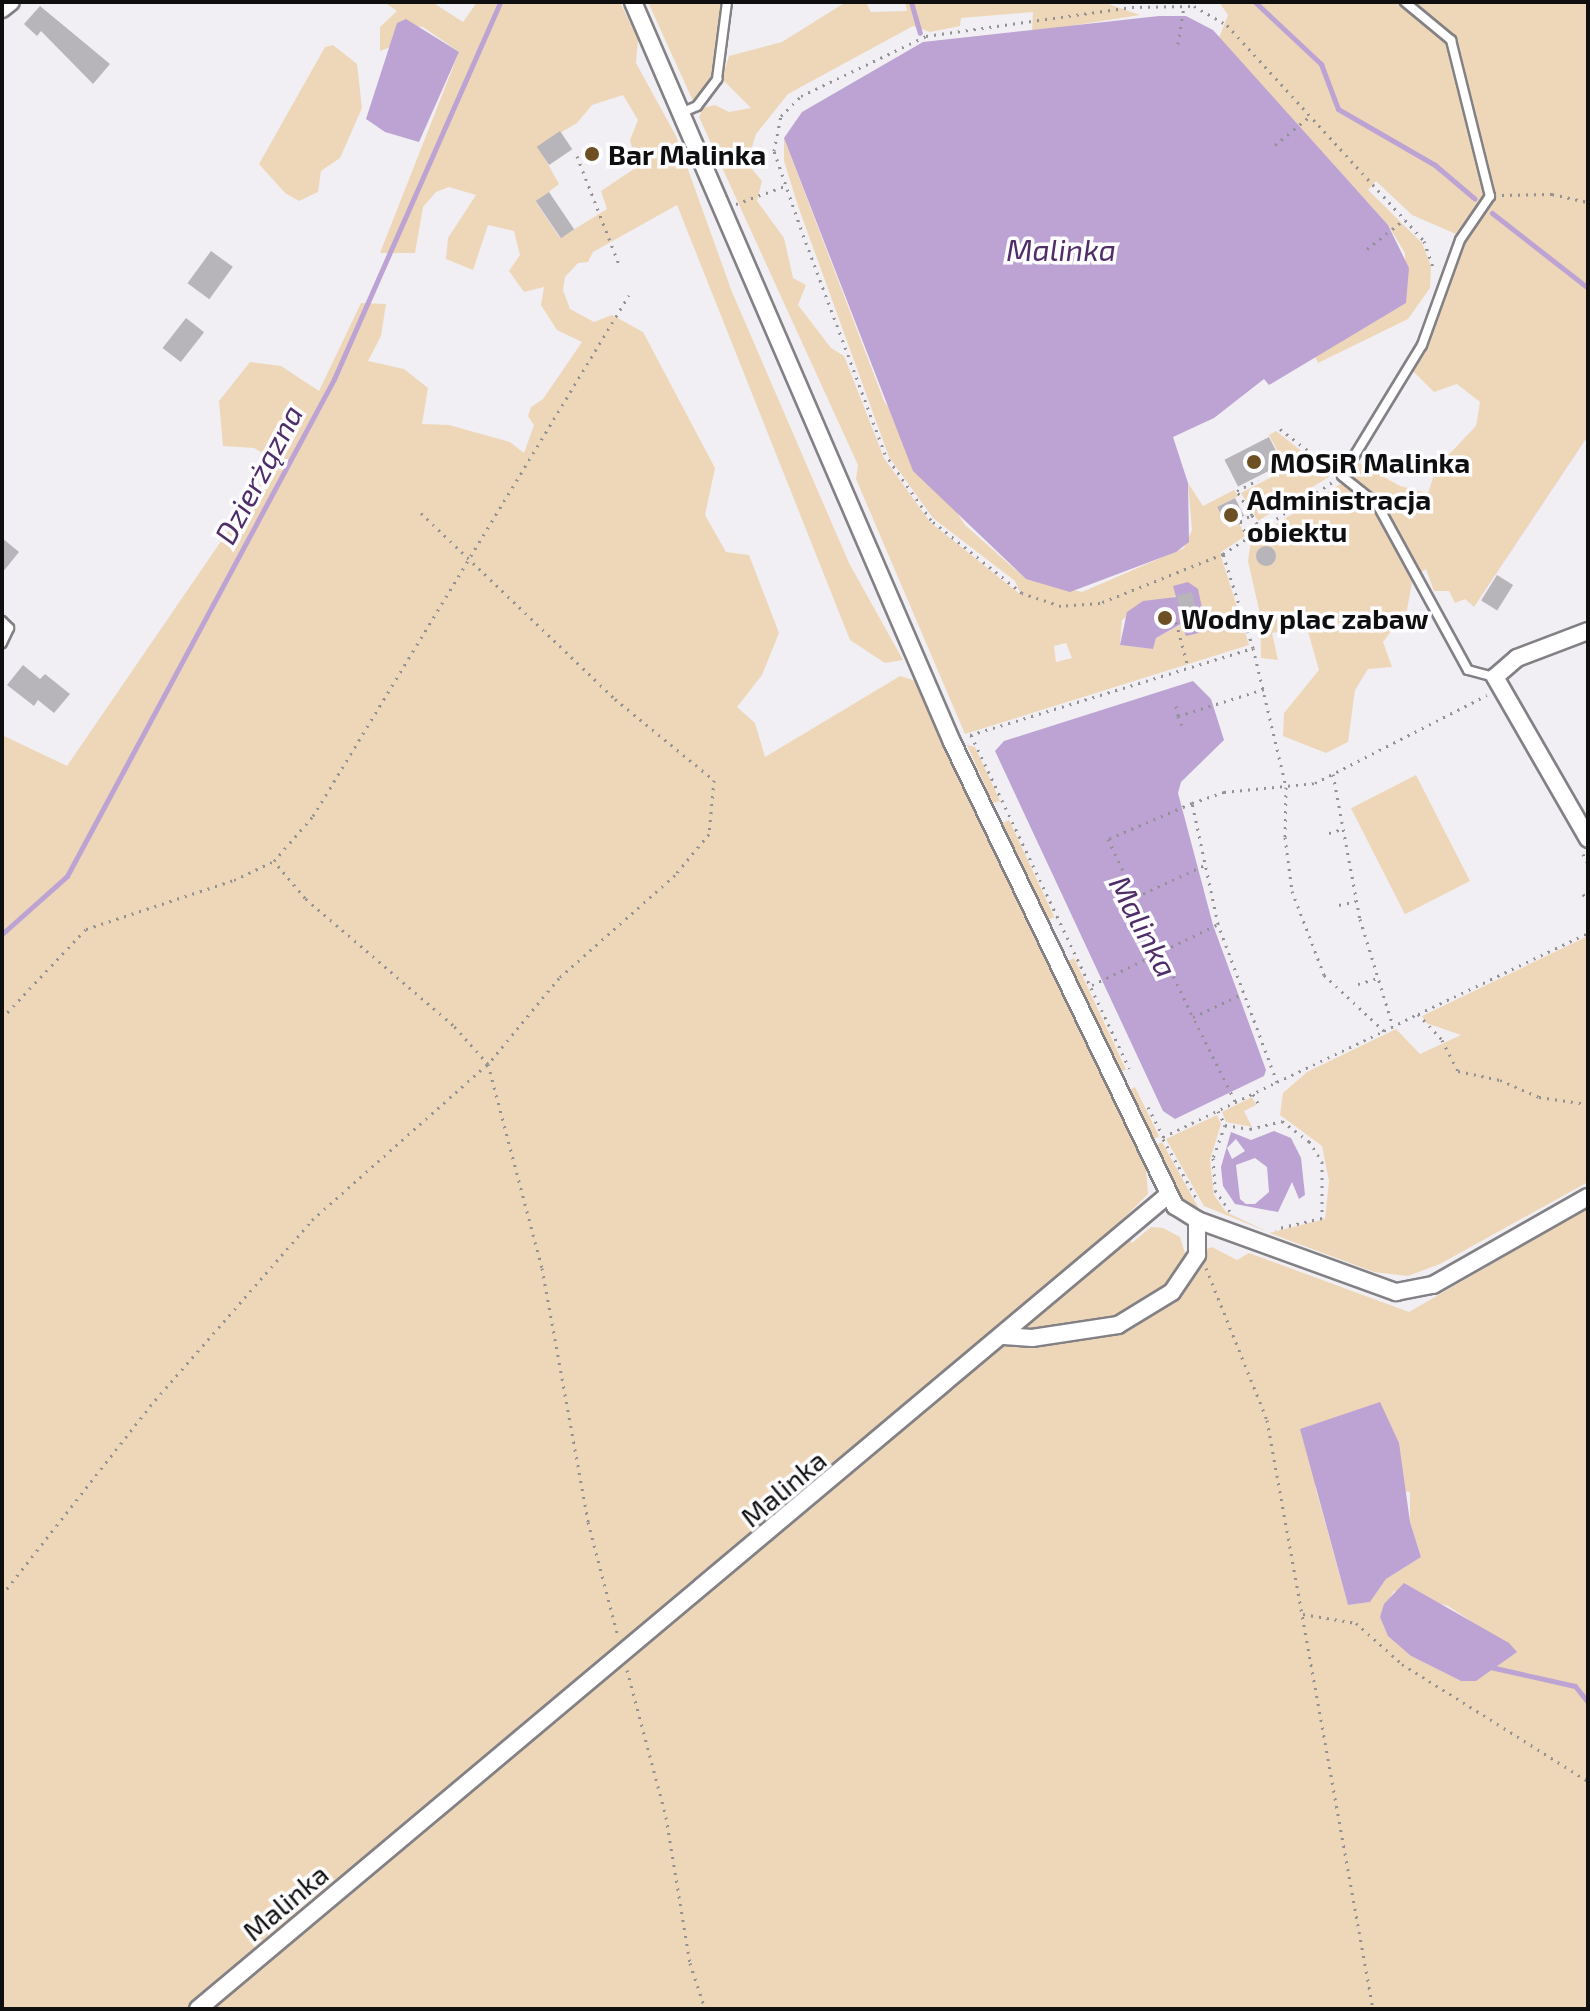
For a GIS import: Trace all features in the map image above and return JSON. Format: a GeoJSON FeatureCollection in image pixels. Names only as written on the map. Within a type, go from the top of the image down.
{"type":"FeatureCollection","features":[{"type":"Feature","properties":{"kind":"street"},"geometry":{"type":"LineString","coordinates":[[2,9],[11,2]]}},
{"type":"Feature","properties":{"kind":"street"},"geometry":{"type":"LineString","coordinates":[[633,2],[952,742],[1168,1195],[1197,1220],[1396,1292],[1433,1285],[1588,1197]]}},
{"type":"Feature","properties":{"kind":"street"},"geometry":{"type":"LineString","coordinates":[[1588,631],[1517,658],[1495,677],[1588,839]]}},
{"type":"Feature","properties":{"kind":"street","name":"Malinka"},"geometry":{"type":"LineString","coordinates":[[198,2009],[624,1657],[1168,1195]]}},
{"type":"Feature","properties":{"kind":"street"},"geometry":{"type":"LineString","coordinates":[[1004,1336],[1032,1338],[1118,1325],[1172,1292],[1197,1255],[1197,1220]]}},
{"type":"Feature","properties":{"kind":"lane"},"geometry":{"type":"LineString","coordinates":[[683,112],[697,106],[717,79],[727,2]]}},
{"type":"Feature","properties":{"kind":"lane"},"geometry":{"type":"LineString","coordinates":[[1405,2],[1451,40],[1490,196],[1460,240],[1422,345],[1342,476],[1377,504],[1468,670],[1495,677]]}},
{"type":"Feature","properties":{"kind":"lane"},"geometry":{"type":"LineString","coordinates":[[2,621],[9,628],[2,643]]}},
{"type":"Feature","properties":{"kind":"path"},"geometry":{"type":"LineString","coordinates":[[1178,44],[1184,5]]}},
{"type":"Feature","properties":{"kind":"path"},"geometry":{"type":"LineString","coordinates":[[1280,429],[1342,476],[1259,527],[1223,554],[1100,603],[1061,606],[1022,593],[931,520],[888,460],[774,151],[781,116],[801,96],[917,39],[980,26],[1184,5],[1227,25],[1405,219],[1424,241],[1433,279]]}},
{"type":"Feature","properties":{"kind":"path"},"geometry":{"type":"LineString","coordinates":[[1275,145],[1310,116]]}},
{"type":"Feature","properties":{"kind":"path"},"geometry":{"type":"LineString","coordinates":[[577,156],[620,267]]}},
{"type":"Feature","properties":{"kind":"path"},"geometry":{"type":"LineString","coordinates":[[722,209],[785,186]]}},
{"type":"Feature","properties":{"kind":"path"},"geometry":{"type":"LineString","coordinates":[[1490,196],[1552,194],[1588,202]]}},
{"type":"Feature","properties":{"kind":"path"},"geometry":{"type":"LineString","coordinates":[[1367,249],[1405,219]]}},
{"type":"Feature","properties":{"kind":"path"},"geometry":{"type":"LineString","coordinates":[[2,1018],[86,929],[234,880],[274,861],[313,816],[629,295]]}},
{"type":"Feature","properties":{"kind":"path"},"geometry":{"type":"LineString","coordinates":[[1258,480],[1237,491],[1259,527]]}},
{"type":"Feature","properties":{"kind":"path"},"geometry":{"type":"LineString","coordinates":[[2,1595],[150,1406],[312,1220],[488,1064],[559,978],[675,875],[709,834],[714,780],[615,699],[468,562],[421,513]]}},
{"type":"Feature","properties":{"kind":"path"},"geometry":{"type":"LineString","coordinates":[[1248,538],[1240,521],[1252,515]]}},
{"type":"Feature","properties":{"kind":"path"},"geometry":{"type":"LineString","coordinates":[[1223,554],[1266,688],[1286,787],[1285,837],[1292,891],[1309,948],[1324,975],[1384,1031]]}},
{"type":"Feature","properties":{"kind":"path"},"geometry":{"type":"LineString","coordinates":[[1176,622],[1188,667]]}},
{"type":"Feature","properties":{"kind":"path"},"geometry":{"type":"LineString","coordinates":[[952,742],[1253,648]]}},
{"type":"Feature","properties":{"kind":"path"},"geometry":{"type":"LineString","coordinates":[[1235,1102],[1108,839],[1224,792],[1315,783],[1411,730],[1486,699],[1495,677]]}},
{"type":"Feature","properties":{"kind":"path"},"geometry":{"type":"LineString","coordinates":[[1178,716],[1266,688]]}},
{"type":"Feature","properties":{"kind":"path"},"geometry":{"type":"LineString","coordinates":[[1176,706],[1182,726]]}},
{"type":"Feature","properties":{"kind":"path"},"geometry":{"type":"LineString","coordinates":[[971,735],[1134,1078]]}},
{"type":"Feature","properties":{"kind":"path"},"geometry":{"type":"LineString","coordinates":[[1333,773],[1356,901],[1393,1026]]}},
{"type":"Feature","properties":{"kind":"path"},"geometry":{"type":"LineString","coordinates":[[1192,803],[1218,924],[1277,1082]]}},
{"type":"Feature","properties":{"kind":"path"},"geometry":{"type":"LineString","coordinates":[[1329,833],[1342,829]]}},
{"type":"Feature","properties":{"kind":"path"},"geometry":{"type":"LineString","coordinates":[[274,861],[305,898],[453,1025],[488,1064],[542,1268],[588,1522],[666,1817],[690,1963],[705,2009]]}},
{"type":"Feature","properties":{"kind":"path"},"geometry":{"type":"LineString","coordinates":[[1136,897],[1205,865]]}},
{"type":"Feature","properties":{"kind":"path"},"geometry":{"type":"LineString","coordinates":[[1588,891],[1583,894],[1588,901]]}},
{"type":"Feature","properties":{"kind":"path"},"geometry":{"type":"LineString","coordinates":[[1339,905],[1356,901]]}},
{"type":"Feature","properties":{"kind":"path"},"geometry":{"type":"LineString","coordinates":[[1090,986],[1218,924]]}},
{"type":"Feature","properties":{"kind":"path"},"geometry":{"type":"LineString","coordinates":[[1145,1146],[1588,933]]}},
{"type":"Feature","properties":{"kind":"path"},"geometry":{"type":"LineString","coordinates":[[1358,984],[1378,978]]}},
{"type":"Feature","properties":{"kind":"path"},"geometry":{"type":"LineString","coordinates":[[1193,1017],[1242,994]]}},
{"type":"Feature","properties":{"kind":"path"},"geometry":{"type":"LineString","coordinates":[[1418,1014],[1442,1040],[1458,1071],[1500,1080],[1539,1097],[1588,1104]]}},
{"type":"Feature","properties":{"kind":"path"},"geometry":{"type":"LineString","coordinates":[[1253,1094],[1259,1105]]}},
{"type":"Feature","properties":{"kind":"path"},"geometry":{"type":"LineString","coordinates":[[1145,1102],[1203,1209],[1197,1220]]}},
{"type":"Feature","properties":{"kind":"path"},"geometry":{"type":"LineString","coordinates":[[1218,1111],[1225,1125],[1213,1158],[1215,1190],[1226,1209],[1242,1218]]}},
{"type":"Feature","properties":{"kind":"path"},"geometry":{"type":"LineString","coordinates":[[1225,1125],[1250,1129],[1282,1121],[1309,1141],[1322,1162],[1322,1218],[1269,1231]]}},
{"type":"Feature","properties":{"kind":"path"},"geometry":{"type":"LineString","coordinates":[[1197,1255],[1226,1308],[1267,1420],[1373,2009]]}},
{"type":"Feature","properties":{"kind":"path"},"geometry":{"type":"LineString","coordinates":[[1303,1614],[1356,1623],[1402,1664],[1588,1781]]}},
{"type":"Feature","properties":{"kind":"shaded area"},"geometry":{"type":"Polygon","coordinates":[[[384,2],[432,2],[463,22],[477,2],[620,2],[638,39],[636,63],[676,136],[732,292],[849,563],[903,660],[885,663],[850,640],[677,205],[593,252],[588,262],[578,263],[565,277],[563,290],[570,309],[594,322],[612,315],[643,332],[715,468],[705,515],[726,552],[749,555],[779,633],[762,675],[737,707],[755,723],[765,757],[900,676],[916,681],[1146,1169],[1148,1194],[1119,1223],[1132,1243],[1151,1227],[1163,1228],[1180,1237],[1186,1256],[1212,1247],[1237,1260],[1249,1253],[1409,1312],[1588,1208],[1588,2009],[2,2009],[2,735],[67,766],[276,461],[254,448],[223,446],[219,401],[250,362],[281,366],[319,391],[361,303],[386,304],[381,336],[368,361],[404,369],[428,388],[422,424],[449,425],[510,442],[524,453],[534,425],[528,416],[531,407],[543,399],[582,342],[557,330],[541,305],[544,287],[524,292],[509,271],[520,255],[514,231],[488,225],[473,270],[446,259],[448,238],[476,195],[449,187],[436,192],[423,207],[415,253],[380,253],[459,52],[423,27],[397,23],[393,46],[380,51],[380,27],[397,11],[384,2]],[[623,95],[592,105],[577,123],[538,146],[559,184],[536,202],[560,238],[607,209],[601,191],[637,167],[630,140],[638,120],[623,95]],[[1315,1486],[1348,1605],[1370,1602],[1386,1579],[1421,1557],[1410,1522],[1410,1492],[1315,1486]],[[1394,1591],[1380,1617],[1411,1656],[1461,1681],[1486,1631],[1448,1606],[1394,1591]]]}},
{"type":"Feature","properties":{"kind":"shaded area"},"geometry":{"type":"Polygon","coordinates":[[[648,2],[721,2],[714,69],[704,92],[693,101],[648,2]]]}},
{"type":"Feature","properties":{"kind":"shaded area"},"geometry":{"type":"Polygon","coordinates":[[[846,2],[866,2],[871,12],[907,11],[905,2],[1103,2],[1140,15],[1032,32],[1033,12],[961,18],[960,26],[930,32],[913,26],[788,94],[756,134],[747,163],[762,181],[757,201],[784,238],[793,278],[806,285],[798,305],[831,348],[844,356],[884,458],[930,522],[1021,595],[1015,581],[933,518],[889,457],[798,206],[784,161],[784,138],[884,401],[965,525],[1026,579],[1082,592],[1184,548],[1192,530],[1188,483],[1203,506],[1234,490],[1238,496],[1218,507],[1229,528],[1239,523],[1245,536],[1220,553],[1249,645],[965,734],[856,479],[858,465],[699,117],[703,108],[715,105],[729,112],[751,108],[722,79],[729,56],[782,42],[846,2]],[[1176,596],[1140,608],[1122,620],[1120,645],[1153,649],[1156,638],[1182,624],[1176,596]],[[1066,643],[1054,646],[1056,662],[1072,658],[1066,643]]]}},
{"type":"Feature","properties":{"kind":"shaded area"},"geometry":{"type":"Polygon","coordinates":[[[1219,2],[1588,2],[1588,436],[1474,607],[1465,599],[1455,603],[1449,591],[1434,591],[1426,569],[1413,577],[1407,610],[1383,642],[1392,667],[1368,669],[1355,690],[1348,742],[1326,753],[1283,736],[1284,713],[1319,670],[1307,628],[1272,633],[1278,660],[1261,658],[1260,614],[1248,561],[1251,540],[1342,483],[1366,501],[1374,493],[1354,478],[1351,471],[1357,462],[1400,486],[1428,493],[1436,468],[1476,426],[1480,402],[1457,384],[1434,392],[1413,371],[1425,353],[1461,251],[1456,234],[1412,215],[1376,181],[1368,190],[1422,243],[1431,266],[1430,288],[1408,319],[1318,363],[1315,357],[1406,303],[1405,253],[1388,225],[1219,38],[1228,15],[1219,2]]]}},
{"type":"Feature","properties":{"kind":"shaded area"},"geometry":{"type":"Polygon","coordinates":[[[333,45],[357,64],[362,108],[340,158],[321,171],[318,192],[299,201],[285,193],[259,164],[325,47],[333,45]]]}},
{"type":"Feature","properties":{"kind":"shaded area"},"geometry":{"type":"Polygon","coordinates":[[[1276,431],[1332,475],[1258,521],[1241,493],[1287,469],[1269,435],[1276,431]]]}},
{"type":"Feature","properties":{"kind":"shaded area"},"geometry":{"type":"Polygon","coordinates":[[[967,745],[975,747],[1000,801],[993,803],[967,745]]]}},
{"type":"Feature","properties":{"kind":"shaded area"},"geometry":{"type":"Polygon","coordinates":[[[1416,775],[1470,881],[1405,914],[1351,808],[1416,775]]]}},
{"type":"Feature","properties":{"kind":"shaded area"},"geometry":{"type":"Polygon","coordinates":[[[1009,820],[1054,917],[1047,920],[1002,823],[1009,820]]]}},
{"type":"Feature","properties":{"kind":"shaded area"},"geometry":{"type":"Polygon","coordinates":[[[1588,936],[1588,1182],[1440,1264],[1408,1276],[1374,1272],[1269,1233],[1325,1219],[1329,1181],[1322,1146],[1280,1115],[1283,1093],[1307,1072],[1396,1029],[1420,1054],[1461,1035],[1426,1023],[1422,1016],[1588,936]]]}},
{"type":"Feature","properties":{"kind":"shaded area"},"geometry":{"type":"Polygon","coordinates":[[[1074,958],[1126,1069],[1120,1072],[1068,961],[1074,958]]]}},
{"type":"Feature","properties":{"kind":"shaded area"},"geometry":{"type":"Polygon","coordinates":[[[1135,1087],[1159,1136],[1152,1140],[1128,1091],[1135,1087]]]}},
{"type":"Feature","properties":{"kind":"shaded area"},"geometry":{"type":"Polygon","coordinates":[[[1252,1097],[1256,1105],[1244,1111],[1252,1127],[1226,1122],[1222,1112],[1252,1097]]]}},
{"type":"Feature","properties":{"kind":"shaded area"},"geometry":{"type":"Polygon","coordinates":[[[1217,1115],[1221,1124],[1210,1160],[1214,1195],[1226,1212],[1268,1232],[1204,1206],[1166,1139],[1217,1115]]]}},
{"type":"Feature","properties":{"kind":"shaded area"},"geometry":{"type":"Polygon","coordinates":[[[1162,1142],[1199,1209],[1181,1200],[1154,1146],[1162,1142]]]}},
{"type":"Feature","properties":{"kind":"water","name":"Malinka"},"geometry":{"type":"Polygon","coordinates":[[[1159,16],[1186,16],[1213,30],[1388,225],[1409,268],[1406,303],[1269,385],[1264,379],[1214,418],[1173,437],[1188,483],[1189,542],[1176,552],[1070,592],[1026,579],[913,471],[784,138],[802,112],[923,42],[1159,16]]]}},
{"type":"Feature","properties":{"kind":"water"},"geometry":{"type":"Polygon","coordinates":[[[406,19],[459,52],[419,142],[385,132],[366,119],[397,23],[406,19]]]}},
{"type":"Feature","properties":{"kind":"water","name":"Wodny plac zabaw"},"geometry":{"type":"Polygon","coordinates":[[[1188,582],[1198,589],[1207,631],[1186,636],[1181,624],[1156,638],[1153,649],[1120,645],[1127,612],[1143,601],[1176,597],[1173,586],[1188,582]]]}},
{"type":"Feature","properties":{"kind":"water","name":"Malinka"},"geometry":{"type":"Polygon","coordinates":[[[1193,681],[1211,699],[1224,740],[1181,782],[1178,793],[1213,925],[1266,1070],[1264,1076],[1175,1119],[1163,1111],[995,751],[1004,741],[1193,681]]]}},
{"type":"Feature","properties":{"kind":"water"},"geometry":{"type":"Polygon","coordinates":[[[1274,1131],[1291,1138],[1301,1158],[1305,1195],[1299,1199],[1292,1182],[1278,1212],[1235,1204],[1223,1186],[1221,1167],[1231,1132],[1251,1140],[1274,1131]],[[1236,1139],[1227,1148],[1232,1159],[1245,1151],[1236,1139]],[[1255,1158],[1236,1165],[1240,1199],[1246,1204],[1255,1204],[1269,1192],[1267,1167],[1255,1158]]]}},
{"type":"Feature","properties":{"kind":"water"},"geometry":{"type":"Polygon","coordinates":[[[1380,1402],[1399,1443],[1410,1522],[1421,1557],[1386,1579],[1370,1602],[1348,1605],[1300,1429],[1380,1402]]]}},
{"type":"Feature","properties":{"kind":"water"},"geometry":{"type":"Polygon","coordinates":[[[1404,1583],[1509,1643],[1517,1652],[1476,1681],[1461,1681],[1411,1656],[1388,1636],[1380,1617],[1384,1604],[1404,1583]]]}},
{"type":"Feature","properties":{"kind":"building"},"geometry":{"type":"Polygon","coordinates":[[[40,6],[110,64],[93,84],[41,31],[37,36],[24,24],[40,6]]]}},
{"type":"Feature","properties":{"kind":"building"},"geometry":{"type":"Polygon","coordinates":[[[560,131],[572,149],[549,165],[537,147],[560,131]]]}},
{"type":"Feature","properties":{"kind":"building"},"geometry":{"type":"Polygon","coordinates":[[[549,192],[574,229],[561,238],[536,201],[549,192]]]}},
{"type":"Feature","properties":{"kind":"building"},"geometry":{"type":"Polygon","coordinates":[[[211,251],[233,267],[209,299],[187,283],[211,251]]]}},
{"type":"Feature","properties":{"kind":"building"},"geometry":{"type":"Polygon","coordinates":[[[186,318],[204,332],[181,362],[163,348],[186,318]]]}},
{"type":"Feature","properties":{"kind":"building","name":"MOSiR Malinka"},"geometry":{"type":"Polygon","coordinates":[[[1269,437],[1283,464],[1238,486],[1224,460],[1269,437]]]}},
{"type":"Feature","properties":{"kind":"building"},"geometry":{"type":"Polygon","coordinates":[[[1235,498],[1244,516],[1226,525],[1217,507],[1235,498]]]}},
{"type":"Feature","properties":{"kind":"building"},"geometry":{"type":"Polygon","coordinates":[[[2,538],[19,552],[2,573],[2,538]]]}},
{"type":"Feature","properties":{"kind":"building"},"geometry":{"type":"Polygon","coordinates":[[[1266,546],[1273,549],[1276,556],[1273,563],[1266,566],[1259,563],[1256,556],[1259,549],[1266,546]]]}},
{"type":"Feature","properties":{"kind":"building"},"geometry":{"type":"Polygon","coordinates":[[[1497,575],[1513,585],[1497,611],[1481,600],[1497,575]]]}},
{"type":"Feature","properties":{"kind":"building"},"geometry":{"type":"Polygon","coordinates":[[[1192,592],[1199,620],[1183,624],[1176,596],[1192,592]]]}},
{"type":"Feature","properties":{"kind":"building"},"geometry":{"type":"Polygon","coordinates":[[[23,665],[40,679],[45,674],[70,694],[54,713],[38,700],[34,706],[7,685],[23,665]]]}},
{"type":"Feature","properties":{"kind":"waterway","name":"Dzierżązna"},"geometry":{"type":"LineString","coordinates":[[2,934],[67,876],[334,379],[500,2]]}},
{"type":"Feature","properties":{"kind":"waterway","name":"Malinka"},"geometry":{"type":"LineString","coordinates":[[911,2],[920,33]]}},
{"type":"Feature","properties":{"kind":"waterway"},"geometry":{"type":"LineString","coordinates":[[1255,2],[1321,64],[1338,109],[1435,165],[1475,199]]}},
{"type":"Feature","properties":{"kind":"waterway"},"geometry":{"type":"LineString","coordinates":[[1492,213],[1588,288]]}},
{"type":"Feature","properties":{"kind":"waterway","name":"Malinka"},"geometry":{"type":"LineString","coordinates":[[1490,1667],[1575,1686],[1588,1702]]}},
{"type":"Feature","properties":{"kind":"place","name":"Bar Malinka"},"geometry":{"type":"Point","coordinates":[592,154]}},
{"type":"Feature","properties":{"kind":"place","name":"MOSiR Malinka"},"geometry":{"type":"Point","coordinates":[1254,462]}},
{"type":"Feature","properties":{"kind":"place","name":"Administracja obiektu"},"geometry":{"type":"Point","coordinates":[1231,515]}},
{"type":"Feature","properties":{"kind":"place","name":"Wodny plac zabaw"},"geometry":{"type":"Point","coordinates":[1165,618]}}]}
